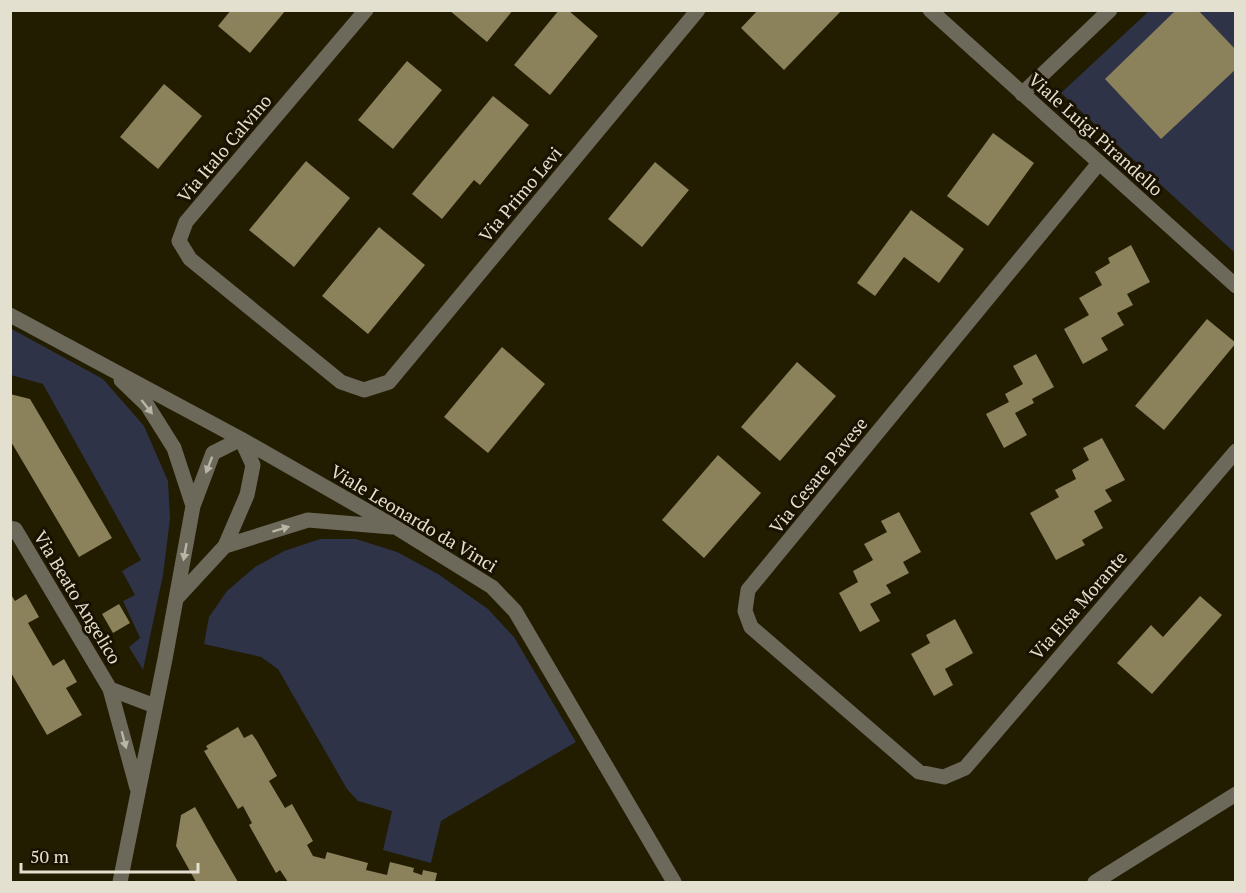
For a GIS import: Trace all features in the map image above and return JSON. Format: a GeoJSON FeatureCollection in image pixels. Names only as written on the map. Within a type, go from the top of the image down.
{"type":"FeatureCollection","features":[{"type":"Feature","properties":{"kind":"street","name":"Via Italo Calvino"},"geometry":{"type":"LineString","coordinates":[[364,390],[341,382],[190,259],[179,241],[186,222],[366,10]]}},
{"type":"Feature","properties":{"kind":"street","name":"Via Primo Levi"},"geometry":{"type":"LineString","coordinates":[[364,390],[389,382],[698,10]]}},
{"type":"Feature","properties":{"kind":"street","name":"Viale Luigi Pirandello"},"geometry":{"type":"LineString","coordinates":[[930,10],[1236,286]]}},
{"type":"Feature","properties":{"kind":"street"},"geometry":{"type":"LineString","coordinates":[[1022,94],[1110,10]]}},
{"type":"Feature","properties":{"kind":"street","name":"Via Cesare Pavese"},"geometry":{"type":"LineString","coordinates":[[944,777],[919,772],[751,627],[745,610],[748,590],[1099,163]]}},
{"type":"Feature","properties":{"kind":"street","name":"Viale Leonardo da Vinci"},"geometry":{"type":"LineString","coordinates":[[10,315],[241,439],[397,528],[492,587],[515,611],[674,882]]}},
{"type":"Feature","properties":{"kind":"street"},"geometry":{"type":"LineString","coordinates":[[106,365],[147,405],[174,448],[193,506]]}},
{"type":"Feature","properties":{"kind":"street"},"geometry":{"type":"LineString","coordinates":[[120,882],[193,506],[213,453],[241,439],[253,465],[247,495],[225,546],[176,599]]}},
{"type":"Feature","properties":{"kind":"street","name":"Via Elsa Morante"},"geometry":{"type":"LineString","coordinates":[[944,777],[965,768],[1236,451]]}},
{"type":"Feature","properties":{"kind":"street"},"geometry":{"type":"LineString","coordinates":[[225,546],[308,520],[397,528]]}},
{"type":"Feature","properties":{"kind":"street","name":"Via Beato Angelico"},"geometry":{"type":"LineString","coordinates":[[10,528],[15,529],[110,689],[138,790]]}},
{"type":"Feature","properties":{"kind":"street","name":"Via Beato Angelico"},"geometry":{"type":"LineString","coordinates":[[110,689],[155,706]]}},
{"type":"Feature","properties":{"kind":"street"},"geometry":{"type":"LineString","coordinates":[[1095,882],[1236,794]]}},
{"type":"Feature","properties":{"kind":"shaded area"},"geometry":{"type":"Polygon","coordinates":[[[1149,11],[1235,11],[1235,253],[1061,93],[1149,11]]]}},
{"type":"Feature","properties":{"kind":"shaded area"},"geometry":{"type":"Polygon","coordinates":[[[10,328],[103,379],[144,426],[168,481],[170,519],[163,575],[143,670],[129,647],[140,638],[123,601],[135,595],[122,571],[141,560],[43,384],[11,375],[10,328]]]}},
{"type":"Feature","properties":{"kind":"shaded area"},"geometry":{"type":"Polygon","coordinates":[[[320,539],[356,539],[397,552],[438,574],[488,609],[514,637],[576,742],[441,821],[431,863],[383,850],[392,811],[358,801],[347,789],[278,669],[261,657],[204,644],[209,617],[227,591],[255,567],[284,551],[320,539]]]}},
{"type":"Feature","properties":{"kind":"building"},"geometry":{"type":"Polygon","coordinates":[[[231,10],[286,10],[250,53],[218,26],[231,10]]]}},
{"type":"Feature","properties":{"kind":"building"},"geometry":{"type":"Polygon","coordinates":[[[449,10],[513,10],[487,42],[449,10]]]}},
{"type":"Feature","properties":{"kind":"building"},"geometry":{"type":"Polygon","coordinates":[[[559,10],[568,10],[598,36],[550,95],[514,65],[559,10]]]}},
{"type":"Feature","properties":{"kind":"building"},"geometry":{"type":"Polygon","coordinates":[[[758,10],[842,10],[784,70],[741,28],[758,10]]]}},
{"type":"Feature","properties":{"kind":"building"},"geometry":{"type":"Polygon","coordinates":[[[1176,10],[1198,10],[1236,50],[1236,69],[1161,139],[1105,79],[1176,10]]]}},
{"type":"Feature","properties":{"kind":"building"},"geometry":{"type":"Polygon","coordinates":[[[407,61],[442,90],[393,149],[358,120],[407,61]]]}},
{"type":"Feature","properties":{"kind":"building"},"geometry":{"type":"Polygon","coordinates":[[[164,84],[202,116],[158,169],[120,137],[164,84]]]}},
{"type":"Feature","properties":{"kind":"building"},"geometry":{"type":"Polygon","coordinates":[[[493,96],[529,125],[480,185],[474,180],[442,219],[412,194],[493,96]]]}},
{"type":"Feature","properties":{"kind":"building"},"geometry":{"type":"Polygon","coordinates":[[[993,133],[1034,163],[988,226],[947,196],[993,133]]]}},
{"type":"Feature","properties":{"kind":"building"},"geometry":{"type":"Polygon","coordinates":[[[306,161],[350,198],[294,267],[249,230],[306,161]]]}},
{"type":"Feature","properties":{"kind":"building"},"geometry":{"type":"Polygon","coordinates":[[[655,162],[689,190],[642,247],[608,219],[655,162]]]}},
{"type":"Feature","properties":{"kind":"building"},"geometry":{"type":"Polygon","coordinates":[[[911,210],[964,249],[939,283],[904,257],[875,296],[857,283],[911,210]]]}},
{"type":"Feature","properties":{"kind":"building"},"geometry":{"type":"Polygon","coordinates":[[[379,227],[425,265],[368,334],[322,296],[379,227]]]}},
{"type":"Feature","properties":{"kind":"building"},"geometry":{"type":"Polygon","coordinates":[[[1131,245],[1150,282],[1127,294],[1133,305],[1117,313],[1124,325],[1101,338],[1108,350],[1083,364],[1064,329],[1089,315],[1079,298],[1102,285],[1095,272],[1110,263],[1108,258],[1131,245]]]}},
{"type":"Feature","properties":{"kind":"building"},"geometry":{"type":"Polygon","coordinates":[[[1207,319],[1236,343],[1164,430],[1135,406],[1207,319]]]}},
{"type":"Feature","properties":{"kind":"building"},"geometry":{"type":"Polygon","coordinates":[[[502,347],[545,384],[488,453],[444,417],[502,347]]]}},
{"type":"Feature","properties":{"kind":"building"},"geometry":{"type":"Polygon","coordinates":[[[1036,354],[1054,387],[1032,399],[1034,403],[1015,413],[1027,435],[1004,448],[986,414],[1009,402],[1005,394],[1023,384],[1013,366],[1036,354]]]}},
{"type":"Feature","properties":{"kind":"building"},"geometry":{"type":"Polygon","coordinates":[[[797,362],[836,396],[780,461],[741,427],[797,362]]]}},
{"type":"Feature","properties":{"kind":"building"},"geometry":{"type":"Polygon","coordinates":[[[10,394],[30,399],[112,538],[79,557],[10,440],[10,394]]]}},
{"type":"Feature","properties":{"kind":"building"},"geometry":{"type":"Polygon","coordinates":[[[1102,438],[1125,480],[1105,490],[1112,501],[1094,511],[1103,528],[1082,540],[1085,545],[1056,560],[1030,513],[1059,497],[1055,490],[1076,479],[1072,470],[1089,460],[1083,448],[1102,438]]]}},
{"type":"Feature","properties":{"kind":"building"},"geometry":{"type":"Polygon","coordinates":[[[718,455],[761,493],[704,558],[662,520],[718,455]]]}},
{"type":"Feature","properties":{"kind":"building"},"geometry":{"type":"Polygon","coordinates":[[[899,512],[921,552],[903,562],[909,573],[886,585],[891,593],[870,604],[880,621],[860,632],[839,593],[858,582],[853,571],[873,560],[864,544],[887,532],[881,521],[899,512]]]}},
{"type":"Feature","properties":{"kind":"building"},"geometry":{"type":"Polygon","coordinates":[[[10,593],[15,601],[26,594],[39,617],[28,623],[53,666],[64,659],[77,682],[66,688],[82,715],[47,735],[10,671],[10,593]]]}},
{"type":"Feature","properties":{"kind":"building"},"geometry":{"type":"Polygon","coordinates":[[[1200,596],[1222,615],[1152,694],[1117,663],[1151,625],[1163,637],[1200,596]]]}},
{"type":"Feature","properties":{"kind":"building"},"geometry":{"type":"Polygon","coordinates":[[[119,604],[130,623],[113,633],[102,614],[119,604]]]}},
{"type":"Feature","properties":{"kind":"building"},"geometry":{"type":"Polygon","coordinates":[[[955,619],[973,653],[945,669],[953,685],[934,696],[911,654],[930,643],[926,635],[955,619]]]}},
{"type":"Feature","properties":{"kind":"building"},"geometry":{"type":"Polygon","coordinates":[[[238,727],[244,738],[252,734],[257,741],[277,776],[269,781],[285,808],[292,804],[313,841],[307,845],[313,856],[325,859],[327,852],[368,863],[366,870],[387,875],[390,862],[414,868],[413,872],[422,875],[423,870],[437,873],[435,882],[288,882],[280,870],[276,873],[249,825],[252,823],[243,806],[238,809],[204,751],[208,749],[206,746],[238,727]]]}},
{"type":"Feature","properties":{"kind":"building"},"geometry":{"type":"Polygon","coordinates":[[[195,807],[238,882],[196,882],[176,846],[181,815],[195,807]]]}}]}
